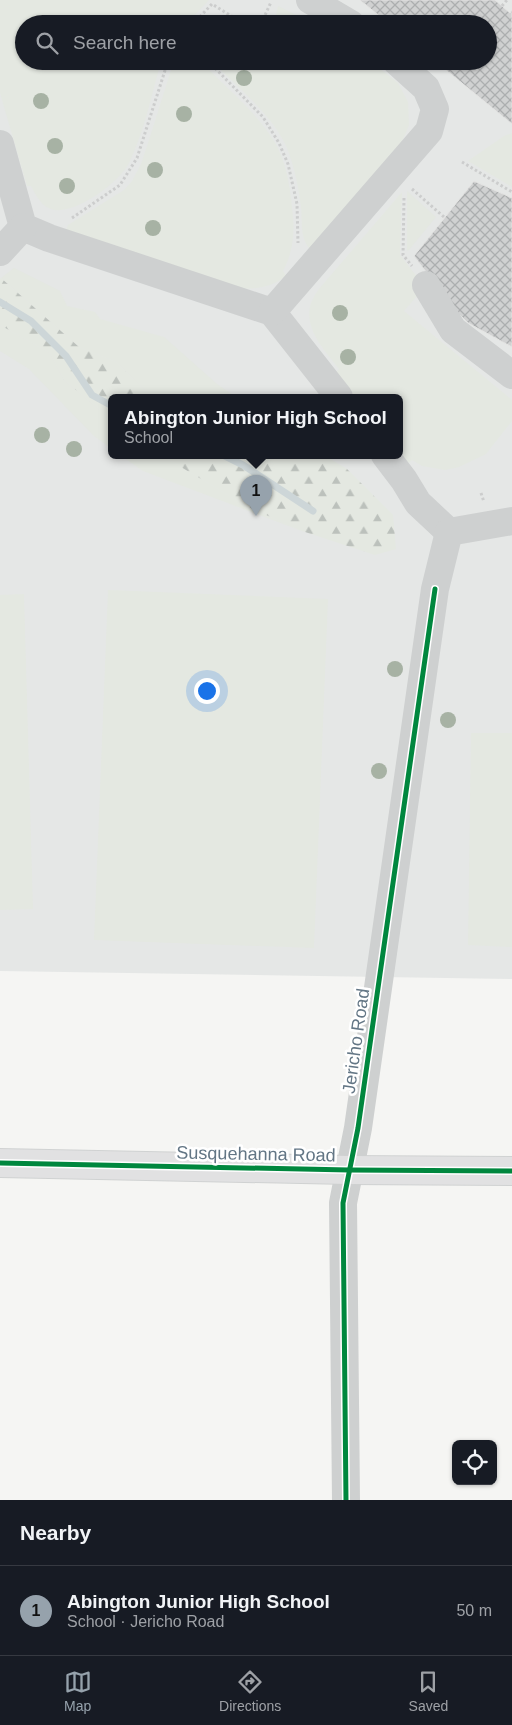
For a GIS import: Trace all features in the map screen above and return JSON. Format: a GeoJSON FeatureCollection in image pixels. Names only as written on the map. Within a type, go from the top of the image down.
{"type":"FeatureCollection","features":[{"type":"Feature","properties":{"kind":"main road","name":"Susquehanna Road"},"geometry":{"type":"LineString","coordinates":[[0,1163],[349,1170],[512,1171]]}},
{"type":"Feature","properties":{"kind":"street"},"geometry":{"type":"LineString","coordinates":[[310,0],[336,15]]}},
{"type":"Feature","properties":{"kind":"street"},"geometry":{"type":"LineString","coordinates":[[272,312],[399,178],[429,131],[435,109],[426,88],[406,70]]}},
{"type":"Feature","properties":{"kind":"street"},"geometry":{"type":"LineString","coordinates":[[0,144],[23,227]]}},
{"type":"Feature","properties":{"kind":"street"},"geometry":{"type":"LineString","coordinates":[[0,252],[23,227]]}},
{"type":"Feature","properties":{"kind":"street"},"geometry":{"type":"LineString","coordinates":[[23,227],[49,238],[272,312],[337,394]]}},
{"type":"Feature","properties":{"kind":"street"},"geometry":{"type":"LineString","coordinates":[[426,285],[453,330],[512,375]]}},
{"type":"Feature","properties":{"kind":"street"},"geometry":{"type":"LineString","coordinates":[[388,459],[418,503],[449,532],[512,521]]}},
{"type":"Feature","properties":{"kind":"street","name":"Jericho Road"},"geometry":{"type":"LineString","coordinates":[[346,1500],[343,1203],[359,1118],[435,589],[449,532]]}},
{"type":"Feature","properties":{"kind":"path"},"geometry":{"type":"LineString","coordinates":[[502,6],[507,0]]}},
{"type":"Feature","properties":{"kind":"path"},"geometry":{"type":"LineString","coordinates":[[265,15],[271,2]]}},
{"type":"Feature","properties":{"kind":"path"},"geometry":{"type":"LineString","coordinates":[[202,15],[212,4],[230,15]]}},
{"type":"Feature","properties":{"kind":"path"},"geometry":{"type":"LineString","coordinates":[[68,221],[120,185],[137,158],[165,70]]}},
{"type":"Feature","properties":{"kind":"path"},"geometry":{"type":"LineString","coordinates":[[217,70],[263,117],[279,142],[288,164],[297,204],[298,251]]}},
{"type":"Feature","properties":{"kind":"path"},"geometry":{"type":"LineString","coordinates":[[462,162],[512,192]]}},
{"type":"Feature","properties":{"kind":"path"},"geometry":{"type":"LineString","coordinates":[[399,178],[444,217]]}},
{"type":"Feature","properties":{"kind":"path"},"geometry":{"type":"LineString","coordinates":[[399,178],[403,255],[426,285]]}},
{"type":"Feature","properties":{"kind":"shaded area"},"geometry":{"type":"Polygon","coordinates":[[[0,0],[512,0],[512,979],[0,971],[0,0]]]}},
{"type":"Feature","properties":{"kind":"green space"},"geometry":{"type":"Polygon","coordinates":[[[0,0],[209,0],[195,15],[15,15],[15,70],[159,70],[143,126],[129,163],[124,171],[106,188],[83,203],[60,210],[47,208],[39,200],[31,186],[27,186],[0,93],[0,0]]]}},
{"type":"Feature","properties":{"kind":"green space"},"geometry":{"type":"Polygon","coordinates":[[[278,6],[296,15],[276,15],[278,6]]]}},
{"type":"Feature","properties":{"kind":"green space"},"geometry":{"type":"Polygon","coordinates":[[[171,70],[209,70],[267,130],[278,149],[284,165],[289,182],[293,216],[291,248],[283,271],[286,276],[267,286],[253,288],[231,287],[65,232],[68,225],[124,190],[132,181],[141,164],[171,70]]]}},
{"type":"Feature","properties":{"kind":"green space"},"geometry":{"type":"Polygon","coordinates":[[[221,70],[381,70],[398,83],[408,102],[409,125],[399,149],[311,251],[303,235],[298,185],[287,148],[273,124],[254,102],[221,70]]]}},
{"type":"Feature","properties":{"kind":"green space"},"geometry":{"type":"Polygon","coordinates":[[[512,133],[512,187],[468,161],[504,136],[512,133]]]}},
{"type":"Feature","properties":{"kind":"green space"},"geometry":{"type":"Polygon","coordinates":[[[407,191],[436,217],[408,251],[407,250],[407,191]]]}},
{"type":"Feature","properties":{"kind":"green space"},"geometry":{"type":"Polygon","coordinates":[[[402,192],[400,255],[425,287],[404,311],[512,400],[512,421],[486,454],[459,467],[445,470],[422,466],[412,460],[409,463],[403,458],[403,394],[352,394],[335,373],[339,369],[317,339],[310,322],[311,303],[318,291],[402,192]]]}},
{"type":"Feature","properties":{"kind":"green space"},"geometry":{"type":"Polygon","coordinates":[[[14,268],[60,291],[67,306],[95,312],[100,319],[164,337],[217,384],[232,394],[149,394],[116,362],[79,347],[1,278],[14,268]]]}},
{"type":"Feature","properties":{"kind":"green space"},"geometry":{"type":"Polygon","coordinates":[[[0,279],[79,347],[116,362],[149,394],[108,394],[108,417],[64,380],[50,353],[0,325],[0,279]]]}},
{"type":"Feature","properties":{"kind":"green space"},"geometry":{"type":"Polygon","coordinates":[[[0,325],[50,353],[64,380],[108,417],[108,446],[94,436],[29,369],[0,351],[0,325]]]}},
{"type":"Feature","properties":{"kind":"green space"},"geometry":{"type":"Polygon","coordinates":[[[126,459],[168,459],[246,506],[299,530],[143,471],[126,459]]]}},
{"type":"Feature","properties":{"kind":"green space"},"geometry":{"type":"Polygon","coordinates":[[[168,459],[331,459],[347,469],[393,515],[396,549],[375,555],[299,530],[246,506],[168,459]]]}},
{"type":"Feature","properties":{"kind":"green space"},"geometry":{"type":"Polygon","coordinates":[[[108,590],[328,599],[314,948],[94,940],[108,590]]]}},
{"type":"Feature","properties":{"kind":"green space"},"geometry":{"type":"Polygon","coordinates":[[[24,594],[33,909],[0,910],[0,595],[24,594]]]}},
{"type":"Feature","properties":{"kind":"green space"},"geometry":{"type":"Polygon","coordinates":[[[471,733],[512,733],[512,947],[468,945],[471,733]]]}},
{"type":"Feature","properties":{"kind":"building"},"geometry":{"type":"Polygon","coordinates":[[[360,0],[495,0],[510,13],[512,10],[512,124],[446,70],[497,70],[497,15],[378,15],[360,0]]]}},
{"type":"Feature","properties":{"kind":"building"},"geometry":{"type":"Polygon","coordinates":[[[474,181],[512,198],[512,347],[468,323],[455,310],[414,256],[474,181]]]}},
{"type":"Feature","properties":{"kind":"waterway"},"geometry":{"type":"LineString","coordinates":[[0,302],[31,321],[66,356],[92,395],[108,404]]}},
{"type":"Feature","properties":{"kind":"waterway"},"geometry":{"type":"LineString","coordinates":[[231,459],[313,511]]}},
{"type":"Feature","properties":{"kind":"cycle path"},"geometry":{"type":"LineString","coordinates":[[346,1500],[343,1203],[358,1128],[435,589]]}},
{"type":"Feature","properties":{"kind":"cycle path"},"geometry":{"type":"LineString","coordinates":[[0,1163],[349,1170],[512,1171]]}},
{"type":"Feature","properties":{"kind":"place","name":"Abington Junior High School"},"geometry":{"type":"Point","coordinates":[256,516]}}]}
